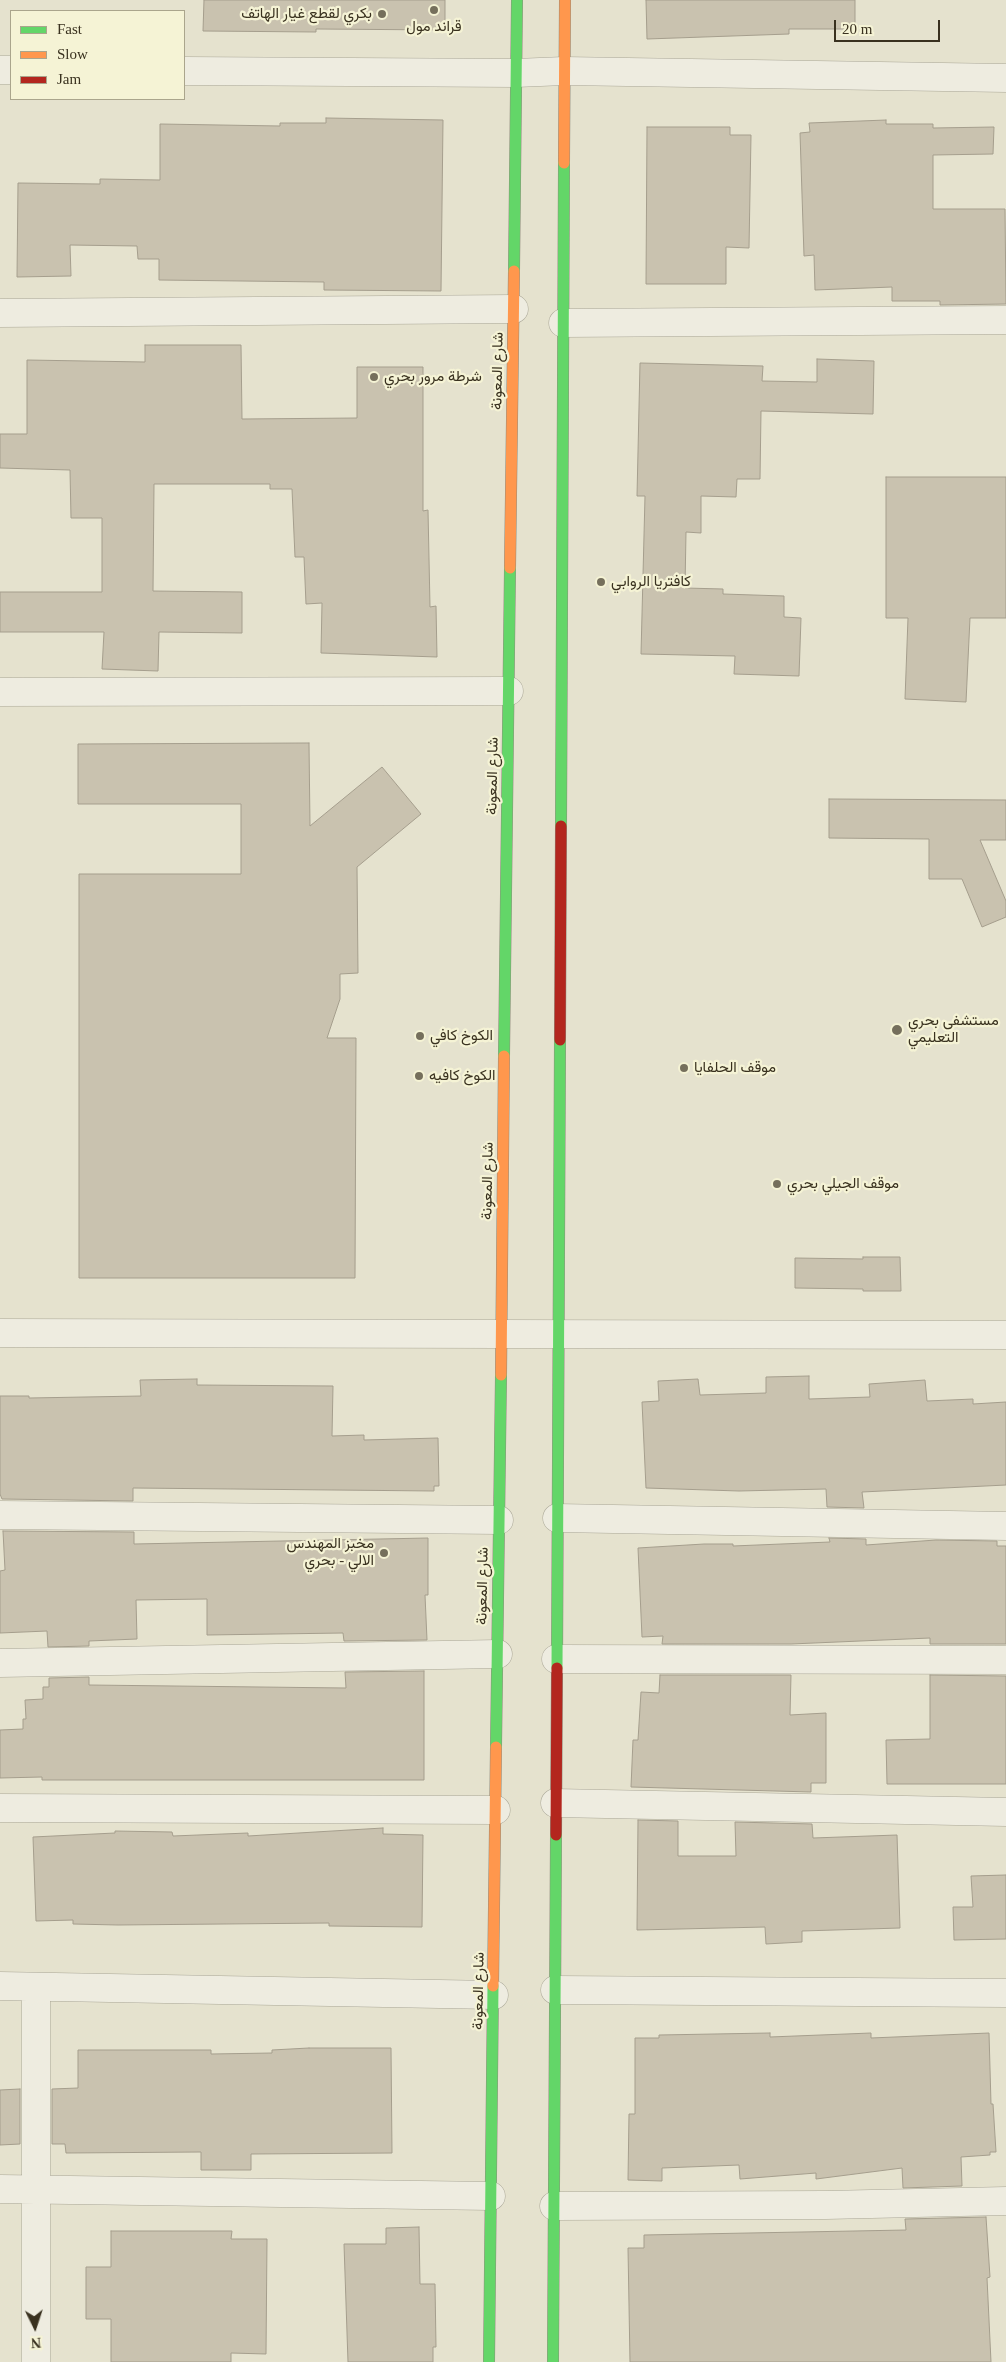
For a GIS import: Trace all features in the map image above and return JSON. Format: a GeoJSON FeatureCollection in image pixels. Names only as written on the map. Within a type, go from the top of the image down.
{"type":"FeatureCollection","features":[{"type":"Feature","properties":{"kind":"highway","name":"شارع المعونة"},"geometry":{"type":"LineString","coordinates":[[489,2362],[517,0]]}},
{"type":"Feature","properties":{"kind":"highway"},"geometry":{"type":"LineString","coordinates":[[553,2362],[564,0]]}},
{"type":"Feature","properties":{"kind":"street"},"geometry":{"type":"LineString","coordinates":[[185,71],[516,73],[564,71],[1006,78]]}},
{"type":"Feature","properties":{"kind":"street"},"geometry":{"type":"LineString","coordinates":[[0,313],[514,309]]}},
{"type":"Feature","properties":{"kind":"street"},"geometry":{"type":"LineString","coordinates":[[563,324],[1006,320]]}},
{"type":"Feature","properties":{"kind":"street"},"geometry":{"type":"LineString","coordinates":[[0,692],[509,691]]}},
{"type":"Feature","properties":{"kind":"street"},"geometry":{"type":"LineString","coordinates":[[0,1333],[1006,1335]]}},
{"type":"Feature","properties":{"kind":"street"},"geometry":{"type":"LineString","coordinates":[[0,1515],[499,1520]]}},
{"type":"Feature","properties":{"kind":"street"},"geometry":{"type":"LineString","coordinates":[[557,1518],[1006,1526]]}},
{"type":"Feature","properties":{"kind":"street"},"geometry":{"type":"LineString","coordinates":[[0,1663],[498,1654]]}},
{"type":"Feature","properties":{"kind":"street"},"geometry":{"type":"LineString","coordinates":[[556,1659],[1006,1660]]}},
{"type":"Feature","properties":{"kind":"street"},"geometry":{"type":"LineString","coordinates":[[556,1803],[1006,1812]]}},
{"type":"Feature","properties":{"kind":"street"},"geometry":{"type":"LineString","coordinates":[[0,1808],[496,1810]]}},
{"type":"Feature","properties":{"kind":"street"},"geometry":{"type":"LineString","coordinates":[[0,1986],[494,1995]]}},
{"type":"Feature","properties":{"kind":"street"},"geometry":{"type":"LineString","coordinates":[[36,1987],[36,2362]]}},
{"type":"Feature","properties":{"kind":"street"},"geometry":{"type":"LineString","coordinates":[[555,1990],[1006,1993]]}},
{"type":"Feature","properties":{"kind":"street"},"geometry":{"type":"LineString","coordinates":[[0,2189],[491,2196]]}},
{"type":"Feature","properties":{"kind":"street"},"geometry":{"type":"LineString","coordinates":[[554,2206],[826,2205],[1006,2201]]}},
{"type":"Feature","properties":{"kind":"building"},"geometry":{"type":"Polygon","coordinates":[[[204,0],[445,0],[445,30],[316,29],[316,32],[203,31],[204,0]]]}},
{"type":"Feature","properties":{"kind":"building"},"geometry":{"type":"Polygon","coordinates":[[[646,0],[855,0],[855,29],[789,29],[789,34],[647,39],[646,0]]]}},
{"type":"Feature","properties":{"kind":"building"},"geometry":{"type":"Polygon","coordinates":[[[326,118],[443,120],[441,291],[324,290],[324,282],[159,280],[159,259],[138,259],[137,246],[70,245],[71,276],[17,277],[18,183],[100,184],[100,179],[160,180],[160,124],[280,126],[280,123],[326,123],[326,118]]]}},
{"type":"Feature","properties":{"kind":"building"},"geometry":{"type":"Polygon","coordinates":[[[886,120],[886,124],[933,124],[933,128],[994,127],[993,154],[933,155],[933,209],[1005,209],[1006,304],[940,305],[940,301],[892,301],[892,287],[815,290],[814,255],[804,256],[800,133],[810,132],[809,123],[886,120]]]}},
{"type":"Feature","properties":{"kind":"building"},"geometry":{"type":"Polygon","coordinates":[[[647,127],[730,127],[730,135],[751,135],[749,248],[726,247],[726,284],[646,284],[647,127]]]}},
{"type":"Feature","properties":{"kind":"building"},"geometry":{"type":"Polygon","coordinates":[[[145,345],[241,345],[242,419],[357,418],[357,367],[423,367],[423,511],[428,510],[430,607],[436,606],[437,657],[321,653],[322,603],[306,604],[304,557],[295,557],[292,489],[270,489],[270,484],[154,484],[153,591],[242,592],[242,633],[159,632],[158,671],[102,669],[104,632],[0,632],[0,592],[102,592],[102,518],[71,518],[70,470],[0,468],[0,434],[27,434],[27,360],[145,362],[145,345]]]}},
{"type":"Feature","properties":{"kind":"building"},"geometry":{"type":"Polygon","coordinates":[[[817,359],[874,361],[873,414],[761,411],[760,479],[737,479],[736,497],[701,496],[701,533],[686,532],[685,588],[723,589],[723,594],[784,596],[784,617],[801,618],[799,676],[734,674],[735,656],[641,654],[645,496],[637,496],[640,363],[763,366],[762,381],[817,382],[817,359]]]}},
{"type":"Feature","properties":{"kind":"building"},"geometry":{"type":"Polygon","coordinates":[[[886,477],[1006,477],[1006,618],[970,618],[966,702],[905,699],[908,618],[886,618],[886,477]]]}},
{"type":"Feature","properties":{"kind":"building"},"geometry":{"type":"Polygon","coordinates":[[[309,743],[310,826],[382,767],[421,814],[357,867],[358,973],[340,974],[340,999],[327,1038],[356,1038],[355,1278],[79,1278],[79,874],[241,874],[241,804],[78,804],[78,744],[309,743]]]}},
{"type":"Feature","properties":{"kind":"building"},"geometry":{"type":"Polygon","coordinates":[[[829,799],[1006,800],[1006,840],[980,840],[1006,901],[1006,917],[982,927],[962,879],[929,879],[929,839],[829,838],[829,799]]]}},
{"type":"Feature","properties":{"kind":"building"},"geometry":{"type":"Polygon","coordinates":[[[863,1257],[900,1257],[901,1291],[795,1288],[795,1258],[863,1259],[863,1257]]]}},
{"type":"Feature","properties":{"kind":"building"},"geometry":{"type":"Polygon","coordinates":[[[809,1376],[809,1399],[870,1397],[869,1384],[925,1380],[927,1401],[973,1399],[973,1404],[1006,1402],[1006,1485],[862,1492],[864,1508],[827,1507],[826,1489],[739,1491],[646,1488],[642,1402],[659,1401],[658,1381],[698,1379],[700,1395],[766,1393],[766,1377],[809,1376]]]}},
{"type":"Feature","properties":{"kind":"building"},"geometry":{"type":"Polygon","coordinates":[[[197,1379],[197,1385],[333,1386],[332,1436],[364,1435],[364,1440],[438,1438],[439,1486],[434,1486],[434,1491],[133,1488],[133,1501],[2,1499],[0,1494],[0,1396],[29,1396],[29,1398],[141,1396],[140,1380],[197,1379]]]}},
{"type":"Feature","properties":{"kind":"building"},"geometry":{"type":"Polygon","coordinates":[[[3,1531],[134,1532],[134,1544],[428,1538],[428,1595],[425,1595],[427,1640],[344,1641],[343,1633],[207,1635],[207,1599],[136,1600],[137,1639],[89,1641],[89,1646],[48,1647],[47,1631],[0,1633],[0,1571],[5,1570],[3,1531]]]}},
{"type":"Feature","properties":{"kind":"building"},"geometry":{"type":"Polygon","coordinates":[[[829,1538],[866,1539],[866,1545],[936,1540],[997,1541],[997,1546],[1006,1546],[1006,1644],[930,1644],[930,1638],[791,1644],[662,1644],[663,1636],[642,1637],[638,1548],[704,1544],[733,1544],[733,1546],[830,1542],[829,1538]]]}},
{"type":"Feature","properties":{"kind":"building"},"geometry":{"type":"Polygon","coordinates":[[[424,1671],[424,1780],[42,1780],[42,1777],[0,1778],[0,1730],[23,1729],[23,1719],[26,1719],[25,1700],[43,1699],[43,1687],[49,1687],[49,1678],[89,1677],[89,1685],[346,1688],[345,1672],[424,1671]]]}},
{"type":"Feature","properties":{"kind":"building"},"geometry":{"type":"Polygon","coordinates":[[[660,1675],[791,1675],[790,1715],[826,1713],[826,1783],[811,1783],[811,1792],[631,1787],[633,1740],[638,1740],[641,1692],[659,1693],[660,1675]]]}},
{"type":"Feature","properties":{"kind":"building"},"geometry":{"type":"Polygon","coordinates":[[[930,1675],[1006,1676],[1006,1784],[887,1784],[886,1740],[930,1739],[930,1675]]]}},
{"type":"Feature","properties":{"kind":"building"},"geometry":{"type":"Polygon","coordinates":[[[638,1820],[678,1821],[678,1856],[736,1856],[735,1822],[812,1824],[813,1838],[897,1835],[900,1928],[802,1931],[802,1942],[766,1944],[765,1927],[637,1930],[638,1820]]]}},
{"type":"Feature","properties":{"kind":"building"},"geometry":{"type":"Polygon","coordinates":[[[383,1828],[383,1834],[423,1835],[422,1927],[329,1926],[329,1923],[118,1925],[73,1924],[73,1920],[36,1921],[33,1837],[115,1833],[115,1831],[172,1832],[173,1836],[248,1833],[248,1836],[383,1828]]]}},
{"type":"Feature","properties":{"kind":"building"},"geometry":{"type":"Polygon","coordinates":[[[1006,1875],[1006,1939],[954,1940],[953,1907],[973,1907],[971,1876],[1006,1875]]]}},
{"type":"Feature","properties":{"kind":"building"},"geometry":{"type":"Polygon","coordinates":[[[770,2033],[770,2037],[871,2033],[871,2038],[989,2033],[991,2104],[993,2104],[996,2152],[990,2152],[990,2155],[961,2157],[962,2186],[903,2188],[902,2168],[816,2179],[816,2173],[740,2179],[739,2165],[662,2168],[662,2181],[628,2180],[629,2114],[635,2114],[635,2038],[659,2038],[659,2035],[770,2033]]]}},
{"type":"Feature","properties":{"kind":"building"},"geometry":{"type":"Polygon","coordinates":[[[391,2048],[392,2153],[251,2154],[251,2170],[201,2170],[201,2152],[66,2153],[65,2144],[52,2144],[52,2089],[78,2088],[78,2050],[211,2050],[211,2054],[272,2053],[272,2050],[391,2048]]]}},
{"type":"Feature","properties":{"kind":"building"},"geometry":{"type":"Polygon","coordinates":[[[20,2089],[20,2144],[0,2145],[0,2090],[20,2089]]]}},
{"type":"Feature","properties":{"kind":"building"},"geometry":{"type":"Polygon","coordinates":[[[986,2217],[990,2277],[987,2278],[991,2362],[630,2362],[628,2248],[644,2248],[644,2235],[906,2230],[905,2219],[986,2217]]]}},
{"type":"Feature","properties":{"kind":"building"},"geometry":{"type":"Polygon","coordinates":[[[419,2227],[420,2284],[435,2284],[436,2347],[433,2347],[433,2362],[348,2362],[344,2244],[386,2244],[386,2228],[419,2227]]]}},
{"type":"Feature","properties":{"kind":"building"},"geometry":{"type":"Polygon","coordinates":[[[111,2231],[232,2231],[231,2239],[267,2239],[266,2354],[231,2353],[231,2362],[111,2362],[111,2319],[86,2319],[86,2267],[111,2267],[111,2231]]]}},
{"type":"Feature","properties":{"kind":"traffic: fast"},"geometry":{"type":"LineString","coordinates":[[514,271],[517,0]]}},
{"type":"Feature","properties":{"kind":"traffic: fast"},"geometry":{"type":"LineString","coordinates":[[561,826],[564,163]]}},
{"type":"Feature","properties":{"kind":"traffic: fast"},"geometry":{"type":"LineString","coordinates":[[504,1056],[510,568]]}},
{"type":"Feature","properties":{"kind":"traffic: fast"},"geometry":{"type":"LineString","coordinates":[[557,1668],[560,1040]]}},
{"type":"Feature","properties":{"kind":"traffic: fast"},"geometry":{"type":"LineString","coordinates":[[496,1747],[501,1375]]}},
{"type":"Feature","properties":{"kind":"traffic: fast"},"geometry":{"type":"LineString","coordinates":[[553,2362],[556,1835]]}},
{"type":"Feature","properties":{"kind":"traffic: fast"},"geometry":{"type":"LineString","coordinates":[[489,2362],[493,1986]]}},
{"type":"Feature","properties":{"kind":"traffic: slow"},"geometry":{"type":"LineString","coordinates":[[564,163],[565,0]]}},
{"type":"Feature","properties":{"kind":"traffic: slow"},"geometry":{"type":"LineString","coordinates":[[510,568],[514,271]]}},
{"type":"Feature","properties":{"kind":"traffic: slow"},"geometry":{"type":"LineString","coordinates":[[501,1375],[504,1056]]}},
{"type":"Feature","properties":{"kind":"traffic: slow"},"geometry":{"type":"LineString","coordinates":[[493,1986],[496,1747]]}},
{"type":"Feature","properties":{"kind":"traffic: jam"},"geometry":{"type":"LineString","coordinates":[[560,1040],[561,826]]}},
{"type":"Feature","properties":{"kind":"traffic: jam"},"geometry":{"type":"LineString","coordinates":[[556,1835],[557,1668]]}},
{"type":"Feature","properties":{"kind":"place","name":"قراند مول"},"geometry":{"type":"Point","coordinates":[434,10]}},
{"type":"Feature","properties":{"kind":"place","name":"بكري لقطع غيار الهاتف"},"geometry":{"type":"Point","coordinates":[382,14]}},
{"type":"Feature","properties":{"kind":"place","name":"شرطة مرور بحري"},"geometry":{"type":"Point","coordinates":[374,377]}},
{"type":"Feature","properties":{"kind":"place","name":"كافتريا الروابي"},"geometry":{"type":"Point","coordinates":[601,582]}},
{"type":"Feature","properties":{"kind":"place","name":"مستشفى بحري التعليمي"},"geometry":{"type":"Point","coordinates":[897,1030]}},
{"type":"Feature","properties":{"kind":"place","name":"الكوخ كافي"},"geometry":{"type":"Point","coordinates":[420,1036]}},
{"type":"Feature","properties":{"kind":"place","name":"موقف الحلفايا"},"geometry":{"type":"Point","coordinates":[684,1068]}},
{"type":"Feature","properties":{"kind":"place","name":"الكوخ كافيه"},"geometry":{"type":"Point","coordinates":[419,1076]}},
{"type":"Feature","properties":{"kind":"place","name":"موقف الجيلي بحري"},"geometry":{"type":"Point","coordinates":[777,1184]}},
{"type":"Feature","properties":{"kind":"place","name":"مخبز المهندس الالي - بحري"},"geometry":{"type":"Point","coordinates":[384,1553]}}]}
